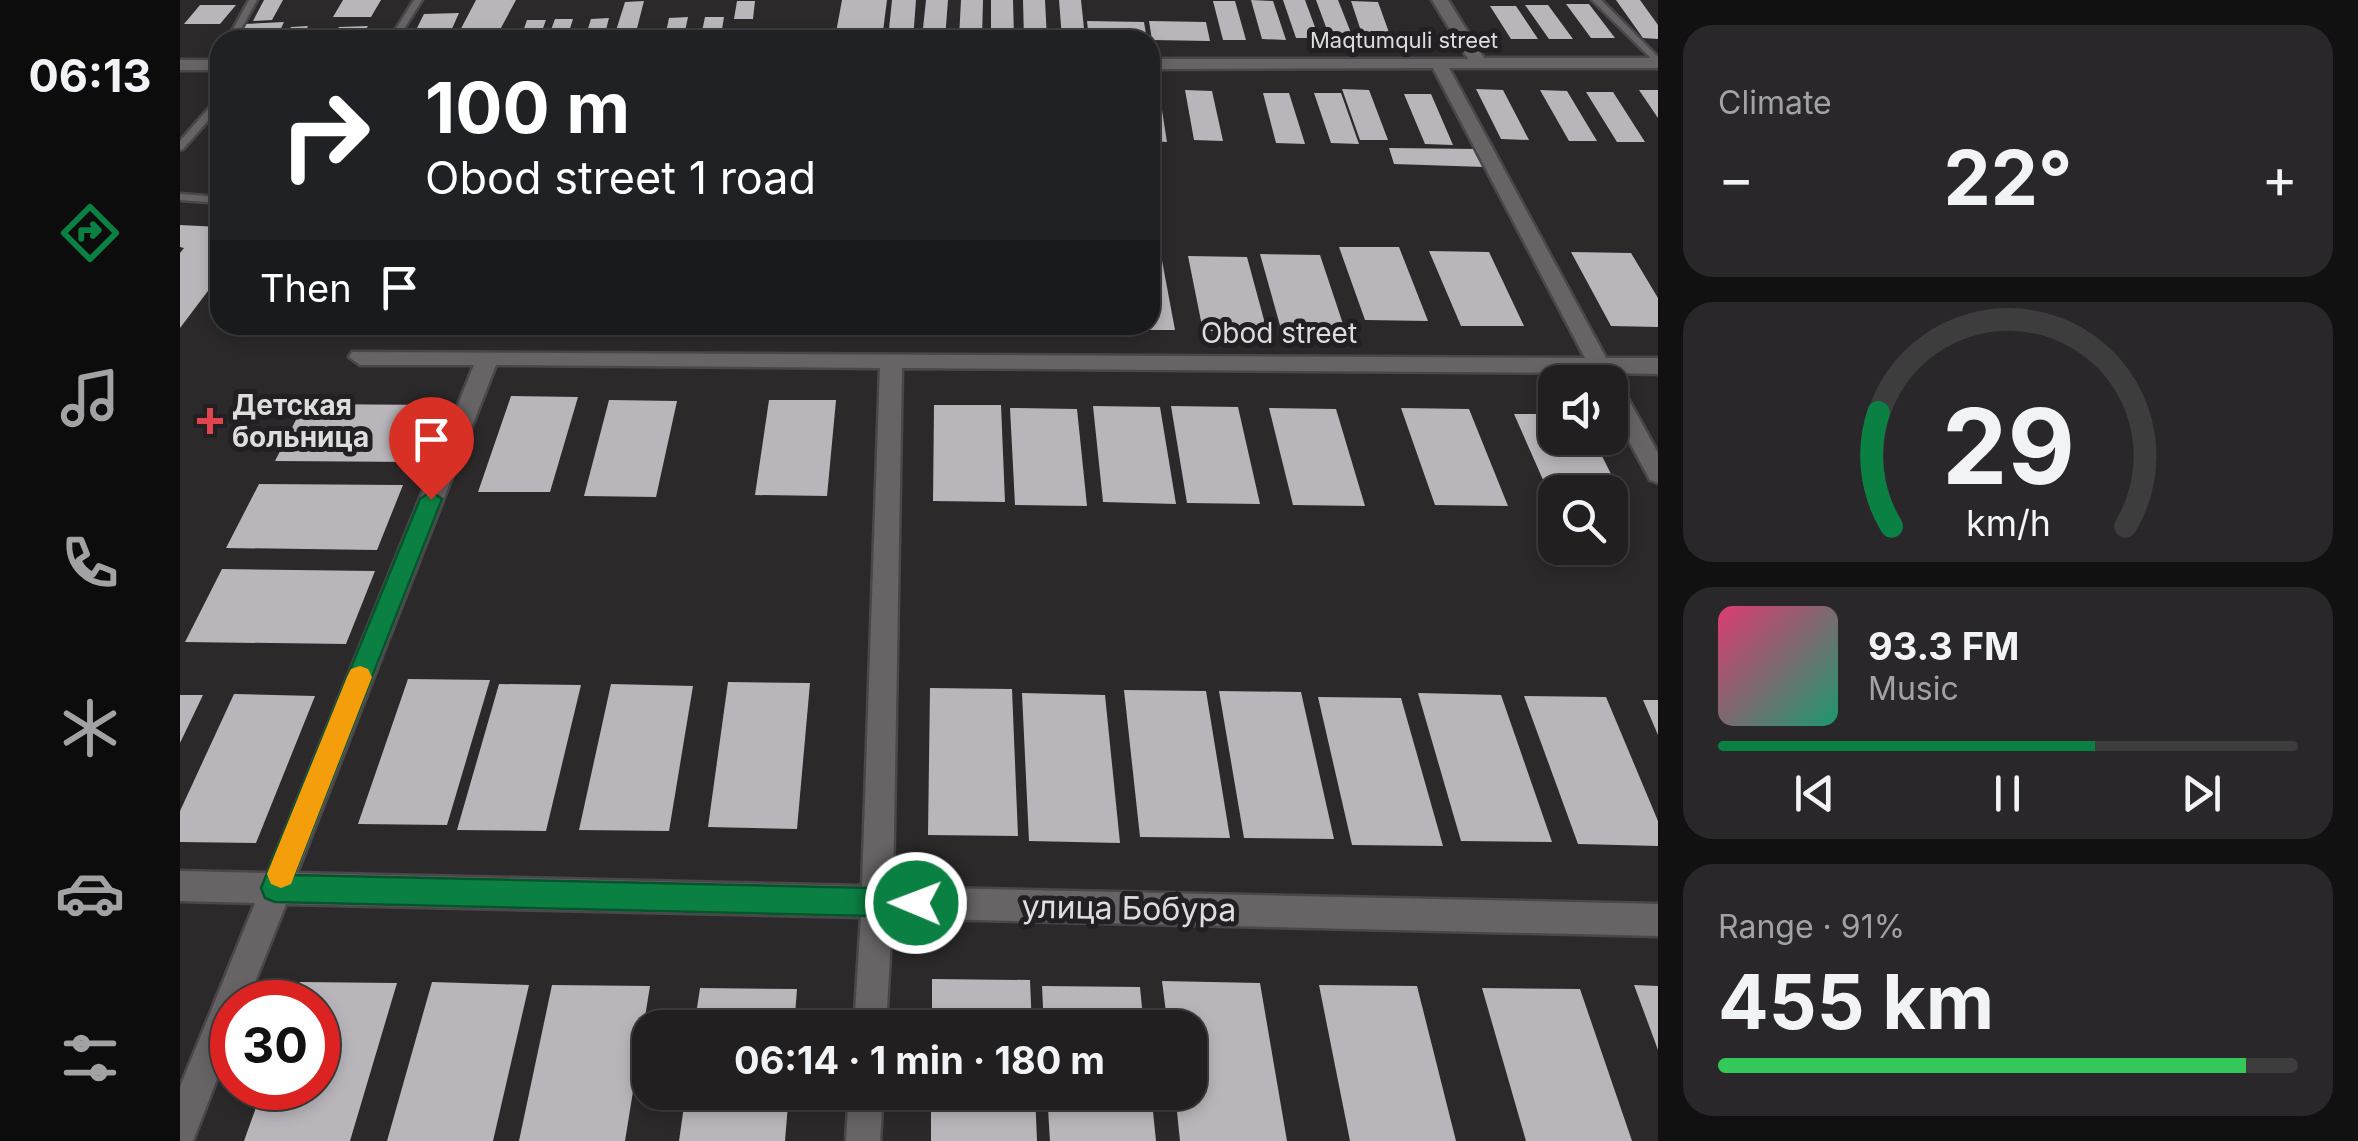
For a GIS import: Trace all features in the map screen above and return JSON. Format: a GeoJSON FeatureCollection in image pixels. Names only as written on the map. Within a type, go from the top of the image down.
{"type":"FeatureCollection","features":[{"type":"Feature","properties":{"kind":"street"},"geometry":{"type":"LineString","coordinates":[[1440,0],[1479,62]]}},
{"type":"Feature","properties":{"kind":"street","name":"Maqtumquli street"},"geometry":{"type":"LineString","coordinates":[[1160,64],[1658,62]]}},
{"type":"Feature","properties":{"kind":"street"},"geometry":{"type":"LineString","coordinates":[[1438,63],[1599,365]]}},
{"type":"Feature","properties":{"kind":"street"},"geometry":{"type":"LineString","coordinates":[[180,66],[210,64]]}},
{"type":"Feature","properties":{"kind":"street","name":"Obod street"},"geometry":{"type":"LineString","coordinates":[[360,357],[891,360],[1538,376]]}},
{"type":"Feature","properties":{"kind":"street"},"geometry":{"type":"LineString","coordinates":[[180,1130],[488,358]]}},
{"type":"Feature","properties":{"kind":"street"},"geometry":{"type":"LineString","coordinates":[[871,1010],[891,360]]}},
{"type":"Feature","properties":{"kind":"street","name":"Obod street"},"geometry":{"type":"LineString","coordinates":[[1628,373],[1658,366]]}},
{"type":"Feature","properties":{"kind":"street"},"geometry":{"type":"LineString","coordinates":[[1628,419],[1658,474]]}},
{"type":"Feature","properties":{"kind":"street","name":"улица Бобура"},"geometry":{"type":"LineString","coordinates":[[180,886],[1658,920]]}},
{"type":"Feature","properties":{"kind":"street"},"geometry":{"type":"LineString","coordinates":[[863,1141],[865,1110]]}},
{"type":"Feature","properties":{"kind":"lane"},"geometry":{"type":"LineString","coordinates":[[236,30],[253,0]]}},
{"type":"Feature","properties":{"kind":"lane"},"geometry":{"type":"LineString","coordinates":[[399,30],[418,0]]}},
{"type":"Feature","properties":{"kind":"lane"},"geometry":{"type":"LineString","coordinates":[[1596,0],[1658,62]]}},
{"type":"Feature","properties":{"kind":"lane"},"geometry":{"type":"LineString","coordinates":[[180,148],[210,112]]}},
{"type":"Feature","properties":{"kind":"lane"},"geometry":{"type":"LineString","coordinates":[[180,124],[199,125]]}},
{"type":"Feature","properties":{"kind":"lane"},"geometry":{"type":"LineString","coordinates":[[180,197],[210,199]]}},
{"type":"Feature","properties":{"kind":"building"},"geometry":{"type":"Polygon","coordinates":[[[264,0],[283,0],[272,20],[253,21],[264,0]]]}},
{"type":"Feature","properties":{"kind":"building"},"geometry":{"type":"Polygon","coordinates":[[[343,0],[381,0],[371,17],[333,17],[343,0]]]}},
{"type":"Feature","properties":{"kind":"building"},"geometry":{"type":"Polygon","coordinates":[[[476,0],[516,0],[500,30],[460,30],[476,0]]]}},
{"type":"Feature","properties":{"kind":"building"},"geometry":{"type":"Polygon","coordinates":[[[842,0],[887,0],[883,30],[836,30],[842,0]]]}},
{"type":"Feature","properties":{"kind":"building"},"geometry":{"type":"Polygon","coordinates":[[[892,0],[916,0],[914,30],[889,30],[892,0]]]}},
{"type":"Feature","properties":{"kind":"building"},"geometry":{"type":"Polygon","coordinates":[[[926,0],[948,0],[946,30],[923,30],[926,0]]]}},
{"type":"Feature","properties":{"kind":"building"},"geometry":{"type":"Polygon","coordinates":[[[961,0],[983,0],[982,30],[959,30],[961,0]]]}},
{"type":"Feature","properties":{"kind":"building"},"geometry":{"type":"Polygon","coordinates":[[[991,0],[1013,0],[1014,30],[991,30],[991,0]]]}},
{"type":"Feature","properties":{"kind":"building"},"geometry":{"type":"Polygon","coordinates":[[[1023,0],[1045,0],[1047,30],[1024,30],[1023,0]]]}},
{"type":"Feature","properties":{"kind":"building"},"geometry":{"type":"Polygon","coordinates":[[[1059,0],[1081,0],[1084,30],[1061,30],[1059,0]]]}},
{"type":"Feature","properties":{"kind":"building"},"geometry":{"type":"Polygon","coordinates":[[[1251,0],[1273,1],[1286,40],[1262,39],[1251,0]]]}},
{"type":"Feature","properties":{"kind":"building"},"geometry":{"type":"Polygon","coordinates":[[[1283,0],[1305,0],[1319,38],[1296,38],[1283,0]]]}},
{"type":"Feature","properties":{"kind":"building"},"geometry":{"type":"Polygon","coordinates":[[[1316,0],[1338,0],[1353,38],[1330,38],[1316,0]]]}},
{"type":"Feature","properties":{"kind":"building"},"geometry":{"type":"Polygon","coordinates":[[[1616,0],[1640,0],[1658,25],[1658,39],[1643,38],[1616,0]]]}},
{"type":"Feature","properties":{"kind":"building"},"geometry":{"type":"Polygon","coordinates":[[[644,1],[637,30],[616,30],[625,2],[644,1]]]}},
{"type":"Feature","properties":{"kind":"building"},"geometry":{"type":"Polygon","coordinates":[[[737,1],[755,1],[753,19],[734,19],[737,1]]]}},
{"type":"Feature","properties":{"kind":"building"},"geometry":{"type":"Polygon","coordinates":[[[1213,1],[1235,1],[1246,40],[1223,40],[1213,1]]]}},
{"type":"Feature","properties":{"kind":"building"},"geometry":{"type":"Polygon","coordinates":[[[1351,1],[1378,2],[1391,38],[1363,37],[1351,1]]]}},
{"type":"Feature","properties":{"kind":"building"},"geometry":{"type":"Polygon","coordinates":[[[1566,4],[1589,4],[1615,38],[1591,38],[1566,4]]]}},
{"type":"Feature","properties":{"kind":"building"},"geometry":{"type":"Polygon","coordinates":[[[200,5],[236,5],[220,24],[184,24],[200,5]]]}},
{"type":"Feature","properties":{"kind":"building"},"geometry":{"type":"Polygon","coordinates":[[[1525,5],[1548,5],[1573,39],[1549,39],[1525,5]]]}},
{"type":"Feature","properties":{"kind":"building"},"geometry":{"type":"Polygon","coordinates":[[[1490,6],[1516,6],[1538,39],[1511,39],[1490,6]]]}},
{"type":"Feature","properties":{"kind":"building"},"geometry":{"type":"Polygon","coordinates":[[[459,13],[451,30],[416,30],[424,14],[459,13]]]}},
{"type":"Feature","properties":{"kind":"building"},"geometry":{"type":"Polygon","coordinates":[[[688,17],[685,30],[666,30],[669,18],[688,17]]]}},
{"type":"Feature","properties":{"kind":"building"},"geometry":{"type":"Polygon","coordinates":[[[705,17],[724,17],[722,30],[702,30],[705,17]]]}},
{"type":"Feature","properties":{"kind":"building"},"geometry":{"type":"Polygon","coordinates":[[[609,18],[606,30],[588,30],[591,19],[609,18]]]}},
{"type":"Feature","properties":{"kind":"building"},"geometry":{"type":"Polygon","coordinates":[[[555,19],[573,19],[570,30],[551,30],[555,19]]]}},
{"type":"Feature","properties":{"kind":"building"},"geometry":{"type":"Polygon","coordinates":[[[527,20],[546,20],[542,30],[524,30],[527,20]]]}},
{"type":"Feature","properties":{"kind":"building"},"geometry":{"type":"Polygon","coordinates":[[[1087,21],[1144,22],[1145,30],[1088,30],[1087,21]]]}},
{"type":"Feature","properties":{"kind":"building"},"geometry":{"type":"Polygon","coordinates":[[[1149,21],[1206,22],[1210,41],[1160,40],[1160,30],[1150,30],[1149,21]]]}},
{"type":"Feature","properties":{"kind":"building"},"geometry":{"type":"Polygon","coordinates":[[[284,22],[280,30],[242,30],[245,24],[284,22]]]}},
{"type":"Feature","properties":{"kind":"building"},"geometry":{"type":"Polygon","coordinates":[[[368,26],[365,30],[337,30],[368,26]]]}},
{"type":"Feature","properties":{"kind":"building"},"geometry":{"type":"Polygon","coordinates":[[[1342,89],[1369,90],[1388,140],[1360,140],[1342,89]]]}},
{"type":"Feature","properties":{"kind":"building"},"geometry":{"type":"Polygon","coordinates":[[[1476,89],[1503,90],[1529,140],[1501,139],[1476,89]]]}},
{"type":"Feature","properties":{"kind":"building"},"geometry":{"type":"Polygon","coordinates":[[[1185,90],[1212,91],[1223,141],[1194,140],[1185,90]]]}},
{"type":"Feature","properties":{"kind":"building"},"geometry":{"type":"Polygon","coordinates":[[[1540,90],[1567,91],[1597,141],[1569,141],[1540,90]]]}},
{"type":"Feature","properties":{"kind":"building"},"geometry":{"type":"Polygon","coordinates":[[[1639,90],[1658,90],[1658,118],[1639,90]]]}},
{"type":"Feature","properties":{"kind":"building"},"geometry":{"type":"Polygon","coordinates":[[[1586,92],[1613,92],[1645,142],[1617,142],[1586,92]]]}},
{"type":"Feature","properties":{"kind":"building"},"geometry":{"type":"Polygon","coordinates":[[[1263,93],[1289,93],[1305,144],[1276,143],[1263,93]]]}},
{"type":"Feature","properties":{"kind":"building"},"geometry":{"type":"Polygon","coordinates":[[[1314,93],[1341,93],[1359,144],[1331,143],[1314,93]]]}},
{"type":"Feature","properties":{"kind":"building"},"geometry":{"type":"Polygon","coordinates":[[[1404,94],[1431,94],[1453,145],[1425,144],[1404,94]]]}},
{"type":"Feature","properties":{"kind":"building"},"geometry":{"type":"Polygon","coordinates":[[[1160,97],[1167,142],[1160,142],[1160,97]]]}},
{"type":"Feature","properties":{"kind":"building"},"geometry":{"type":"Polygon","coordinates":[[[1389,148],[1477,149],[1485,167],[1394,164],[1389,148]]]}},
{"type":"Feature","properties":{"kind":"building"},"geometry":{"type":"Polygon","coordinates":[[[180,225],[210,226],[210,288],[180,328],[180,253],[184,248],[180,247],[180,225]]]}},
{"type":"Feature","properties":{"kind":"building"},"geometry":{"type":"Polygon","coordinates":[[[1339,247],[1399,247],[1428,321],[1365,320],[1339,247]]]}},
{"type":"Feature","properties":{"kind":"building"},"geometry":{"type":"Polygon","coordinates":[[[1429,251],[1489,252],[1524,326],[1461,326],[1429,251]]]}},
{"type":"Feature","properties":{"kind":"building"},"geometry":{"type":"Polygon","coordinates":[[[1571,252],[1631,253],[1658,298],[1658,327],[1611,326],[1571,252]]]}},
{"type":"Feature","properties":{"kind":"building"},"geometry":{"type":"Polygon","coordinates":[[[1260,254],[1320,255],[1345,330],[1281,329],[1260,254]]]}},
{"type":"Feature","properties":{"kind":"building"},"geometry":{"type":"Polygon","coordinates":[[[1160,255],[1161,255],[1175,330],[1160,330],[1160,255]]]}},
{"type":"Feature","properties":{"kind":"building"},"geometry":{"type":"Polygon","coordinates":[[[1188,256],[1247,257],[1267,331],[1203,331],[1188,256]]]}},
{"type":"Feature","properties":{"kind":"building"},"geometry":{"type":"Polygon","coordinates":[[[511,396],[578,397],[550,492],[478,492],[511,396]]]}},
{"type":"Feature","properties":{"kind":"building"},"geometry":{"type":"Polygon","coordinates":[[[609,400],[677,401],[656,497],[584,496],[609,400]]]}},
{"type":"Feature","properties":{"kind":"building"},"geometry":{"type":"Polygon","coordinates":[[[769,400],[836,400],[827,496],[755,495],[769,400]]]}},
{"type":"Feature","properties":{"kind":"building"},"geometry":{"type":"Polygon","coordinates":[[[304,404],[440,405],[417,462],[275,461],[304,404]]]}},
{"type":"Feature","properties":{"kind":"building"},"geometry":{"type":"Polygon","coordinates":[[[934,405],[1001,405],[1005,502],[933,501],[934,405]]]}},
{"type":"Feature","properties":{"kind":"building"},"geometry":{"type":"Polygon","coordinates":[[[1093,406],[1160,407],[1176,504],[1103,502],[1093,406]]]}},
{"type":"Feature","properties":{"kind":"building"},"geometry":{"type":"Polygon","coordinates":[[[1171,406],[1238,407],[1260,504],[1187,503],[1171,406]]]}},
{"type":"Feature","properties":{"kind":"building"},"geometry":{"type":"Polygon","coordinates":[[[1010,408],[1077,409],[1087,506],[1015,505],[1010,408]]]}},
{"type":"Feature","properties":{"kind":"building"},"geometry":{"type":"Polygon","coordinates":[[[1269,408],[1336,409],[1365,506],[1293,505],[1269,408]]]}},
{"type":"Feature","properties":{"kind":"building"},"geometry":{"type":"Polygon","coordinates":[[[1401,408],[1469,409],[1508,506],[1435,505],[1401,408]]]}},
{"type":"Feature","properties":{"kind":"building"},"geometry":{"type":"Polygon","coordinates":[[[1514,414],[1538,414],[1538,455],[1602,455],[1612,475],[1541,475],[1514,414]]]}},
{"type":"Feature","properties":{"kind":"building"},"geometry":{"type":"Polygon","coordinates":[[[259,484],[403,485],[377,550],[226,548],[259,484]]]}},
{"type":"Feature","properties":{"kind":"building"},"geometry":{"type":"Polygon","coordinates":[[[222,569],[375,571],[346,644],[185,642],[222,569]]]}},
{"type":"Feature","properties":{"kind":"building"},"geometry":{"type":"Polygon","coordinates":[[[408,679],[490,680],[447,825],[358,824],[408,679]]]}},
{"type":"Feature","properties":{"kind":"building"},"geometry":{"type":"Polygon","coordinates":[[[728,682],[810,683],[797,829],[708,827],[728,682]]]}},
{"type":"Feature","properties":{"kind":"building"},"geometry":{"type":"Polygon","coordinates":[[[499,684],[581,685],[546,831],[457,830],[499,684]]]}},
{"type":"Feature","properties":{"kind":"building"},"geometry":{"type":"Polygon","coordinates":[[[611,684],[693,686],[669,831],[579,830],[611,684]]]}},
{"type":"Feature","properties":{"kind":"building"},"geometry":{"type":"Polygon","coordinates":[[[930,688],[1012,689],[1018,836],[928,835],[930,688]]]}},
{"type":"Feature","properties":{"kind":"building"},"geometry":{"type":"Polygon","coordinates":[[[1124,690],[1206,691],[1230,838],[1140,837],[1124,690]]]}},
{"type":"Feature","properties":{"kind":"building"},"geometry":{"type":"Polygon","coordinates":[[[1219,691],[1301,692],[1334,839],[1244,838],[1219,691]]]}},
{"type":"Feature","properties":{"kind":"building"},"geometry":{"type":"Polygon","coordinates":[[[1022,693],[1105,695],[1120,843],[1029,841],[1022,693]]]}},
{"type":"Feature","properties":{"kind":"building"},"geometry":{"type":"Polygon","coordinates":[[[1418,693],[1501,695],[1552,842],[1461,841],[1418,693]]]}},
{"type":"Feature","properties":{"kind":"building"},"geometry":{"type":"Polygon","coordinates":[[[234,694],[315,696],[256,843],[180,842],[180,811],[234,694]]]}},
{"type":"Feature","properties":{"kind":"building"},"geometry":{"type":"Polygon","coordinates":[[[180,695],[203,695],[180,743],[180,695]]]}},
{"type":"Feature","properties":{"kind":"building"},"geometry":{"type":"Polygon","coordinates":[[[1524,696],[1606,697],[1658,821],[1658,846],[1578,844],[1524,696]]]}},
{"type":"Feature","properties":{"kind":"building"},"geometry":{"type":"Polygon","coordinates":[[[1318,697],[1401,698],[1443,846],[1352,845],[1318,697]]]}},
{"type":"Feature","properties":{"kind":"building"},"geometry":{"type":"Polygon","coordinates":[[[1643,700],[1658,700],[1658,735],[1643,700]]]}},
{"type":"Feature","properties":{"kind":"building"},"geometry":{"type":"Polygon","coordinates":[[[932,979],[1030,980],[1031,1010],[932,1010],[932,979]]]}},
{"type":"Feature","properties":{"kind":"building"},"geometry":{"type":"Polygon","coordinates":[[[1162,981],[1260,983],[1287,1141],[1180,1141],[1177,1110],[1207,1110],[1207,1010],[1166,1010],[1162,981]]]}},
{"type":"Feature","properties":{"kind":"building"},"geometry":{"type":"Polygon","coordinates":[[[340,982],[397,983],[350,1141],[244,1141],[255,1110],[340,1110],[340,982]]]}},
{"type":"Feature","properties":{"kind":"building"},"geometry":{"type":"Polygon","coordinates":[[[432,982],[529,985],[493,1141],[387,1141],[432,982]]]}},
{"type":"Feature","properties":{"kind":"building"},"geometry":{"type":"Polygon","coordinates":[[[552,985],[650,986],[646,1010],[632,1010],[632,1098],[625,1141],[519,1141],[552,985]]]}},
{"type":"Feature","properties":{"kind":"building"},"geometry":{"type":"Polygon","coordinates":[[[1319,985],[1417,986],[1456,1141],[1350,1141],[1319,985]]]}},
{"type":"Feature","properties":{"kind":"building"},"geometry":{"type":"Polygon","coordinates":[[[1634,985],[1658,986],[1658,1050],[1634,985]]]}},
{"type":"Feature","properties":{"kind":"building"},"geometry":{"type":"Polygon","coordinates":[[[1042,986],[1140,987],[1142,1010],[1043,1010],[1042,986]]]}},
{"type":"Feature","properties":{"kind":"building"},"geometry":{"type":"Polygon","coordinates":[[[700,988],[797,989],[795,1010],[697,1010],[700,988]]]}},
{"type":"Feature","properties":{"kind":"building"},"geometry":{"type":"Polygon","coordinates":[[[1482,988],[1580,989],[1632,1141],[1526,1141],[1482,988]]]}},
{"type":"Feature","properties":{"kind":"building"},"geometry":{"type":"Polygon","coordinates":[[[683,1110],[788,1110],[785,1141],[679,1141],[683,1110]]]}},
{"type":"Feature","properties":{"kind":"building"},"geometry":{"type":"Polygon","coordinates":[[[931,1110],[1036,1110],[1037,1141],[931,1141],[931,1110]]]}},
{"type":"Feature","properties":{"kind":"building"},"geometry":{"type":"Polygon","coordinates":[[[1048,1110],[1153,1110],[1156,1141],[1050,1141],[1048,1110]]]}},
{"type":"Feature","properties":{"kind":"slow traffic"},"geometry":{"type":"LineString","coordinates":[[281,874],[360,677]]}},
{"type":"Feature","properties":{"kind":"place","name":"Детская больница"},"geometry":{"type":"Point","coordinates":[210,421]}},
{"type":"Feature","properties":{"kind":"route"},"geometry":{"type":"LineString","coordinates":[[431,499],[275,888],[916,903]]}}]}
